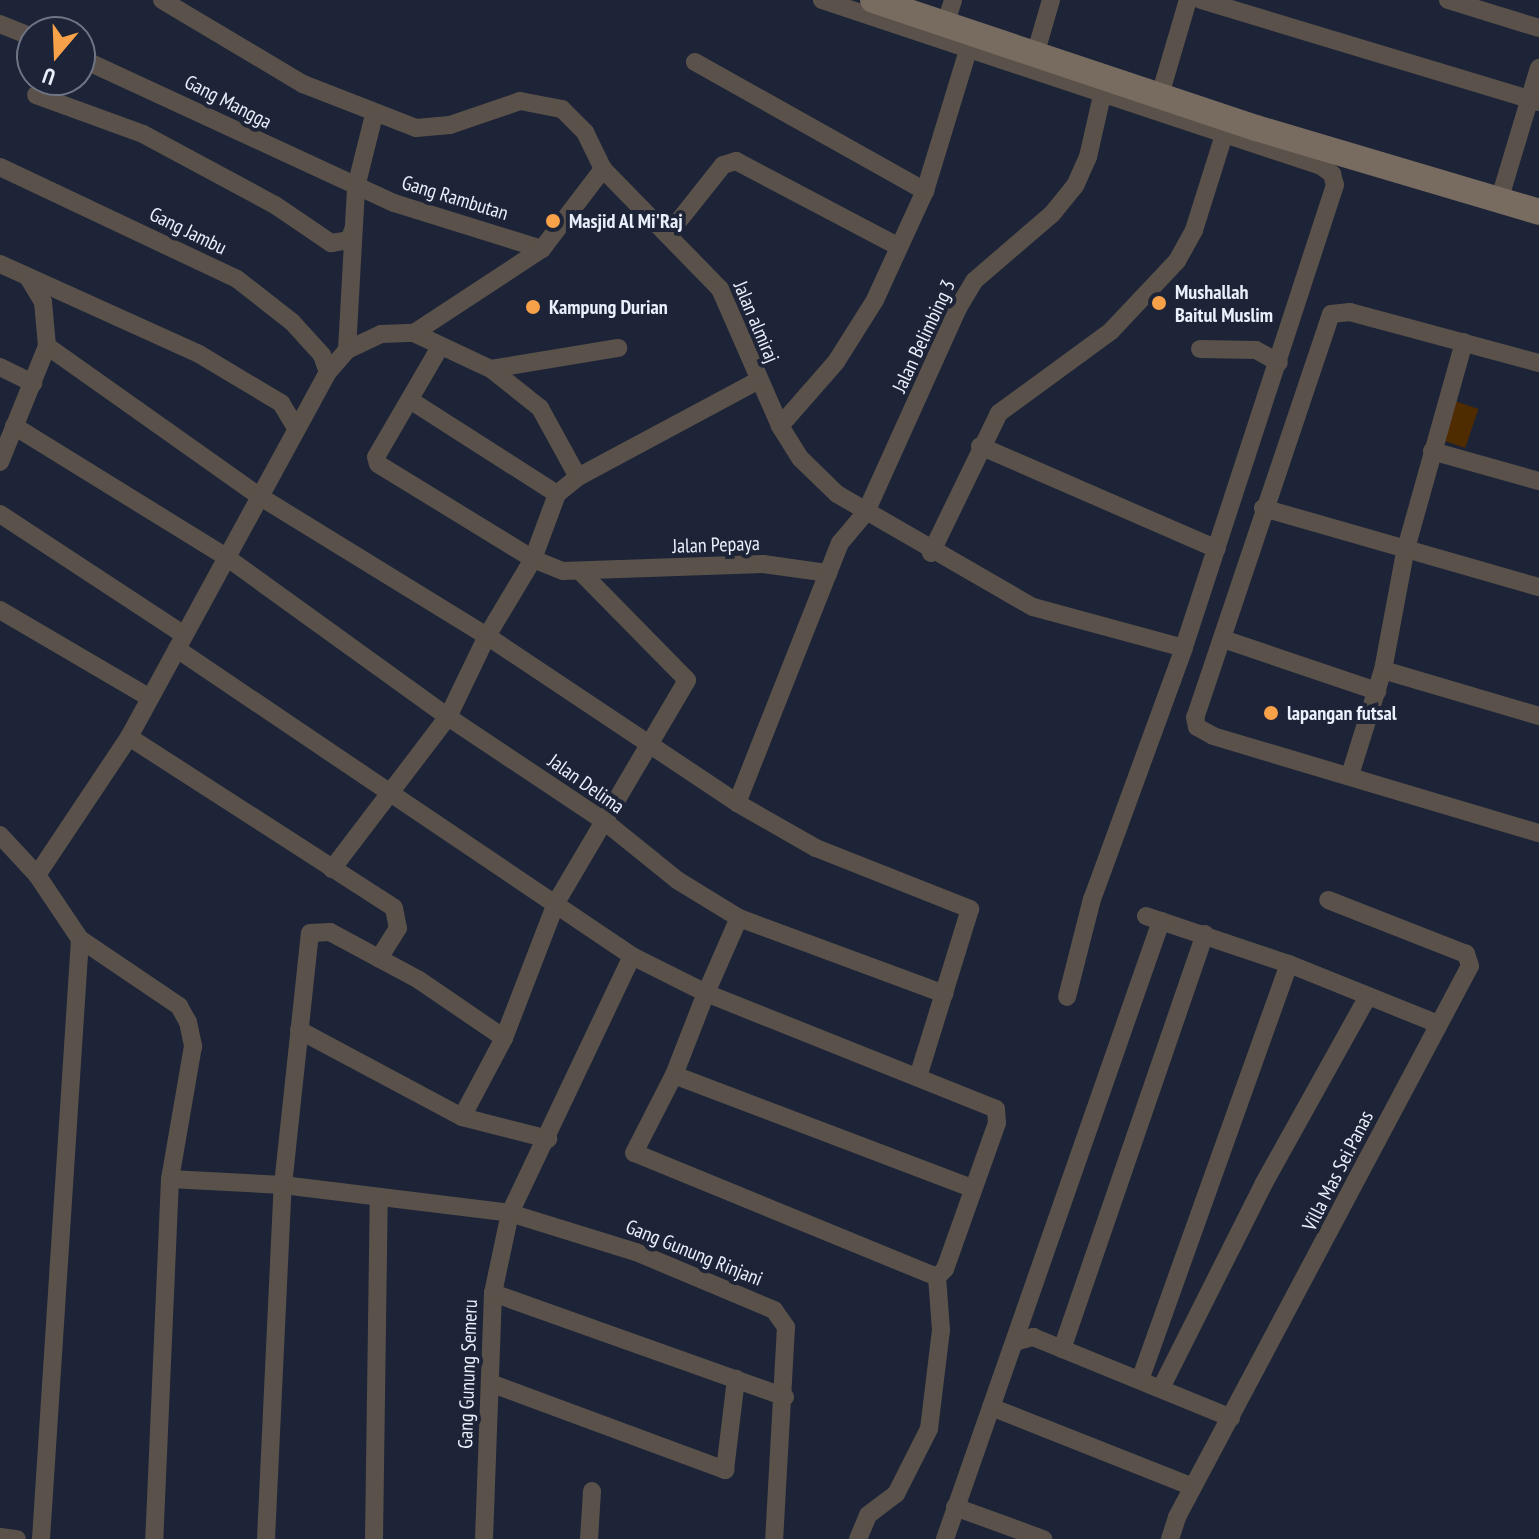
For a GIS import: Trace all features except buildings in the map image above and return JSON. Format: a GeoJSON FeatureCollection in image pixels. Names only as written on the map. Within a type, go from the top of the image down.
{"type":"FeatureCollection","features":[{"type":"Feature","properties":{"kind":"street","name":"Jalan almiraj"},"geometry":{"type":"LineString","coordinates":[[162,0],[303,84],[374,115],[416,128],[450,125],[494,106],[543,104],[562,109],[578,124],[603,169],[669,233],[720,289],[757,381],[780,426],[801,459],[837,494],[931,553],[1033,607],[1184,648]]}},
{"type":"Feature","properties":{"kind":"street"},"geometry":{"type":"LineString","coordinates":[[822,0],[1112,87],[1160,95],[1256,128],[1539,212]]}},
{"type":"Feature","properties":{"kind":"street"},"geometry":{"type":"LineString","coordinates":[[873,0],[945,25],[970,43],[1035,55],[1224,135],[1321,166],[1332,174],[1335,185],[1184,648],[1092,899],[1067,997]]}},
{"type":"Feature","properties":{"kind":"street"},"geometry":{"type":"LineString","coordinates":[[945,25],[953,0]]}},
{"type":"Feature","properties":{"kind":"street"},"geometry":{"type":"LineString","coordinates":[[1035,55],[1051,0]]}},
{"type":"Feature","properties":{"kind":"street"},"geometry":{"type":"LineString","coordinates":[[1160,95],[1188,0]]}},
{"type":"Feature","properties":{"kind":"street"},"geometry":{"type":"LineString","coordinates":[[1201,0],[1534,101]]}},
{"type":"Feature","properties":{"kind":"street"},"geometry":{"type":"LineString","coordinates":[[1267,19],[1273,0]]}},
{"type":"Feature","properties":{"kind":"street"},"geometry":{"type":"LineString","coordinates":[[1448,0],[1480,4],[1539,28]]}},
{"type":"Feature","properties":{"kind":"street"},"geometry":{"type":"LineString","coordinates":[[780,426],[836,362],[875,300],[925,191],[970,43]]}},
{"type":"Feature","properties":{"kind":"street"},"geometry":{"type":"LineString","coordinates":[[695,62],[925,191]]}},
{"type":"Feature","properties":{"kind":"street","name":"Gang Mangga"},"geometry":{"type":"LineString","coordinates":[[96,65],[356,187]]}},
{"type":"Feature","properties":{"kind":"street"},"geometry":{"type":"LineString","coordinates":[[1499,201],[1534,101],[1539,68]]}},
{"type":"Feature","properties":{"kind":"street","name":"Jalan Belimbing 3"},"geometry":{"type":"LineString","coordinates":[[866,512],[974,281],[1052,214],[1075,186],[1112,87]]}},
{"type":"Feature","properties":{"kind":"street"},"geometry":{"type":"LineString","coordinates":[[39,96],[143,134],[275,205],[331,243],[349,240],[353,230]]}},
{"type":"Feature","properties":{"kind":"street"},"geometry":{"type":"LineString","coordinates":[[347,350],[356,187],[374,115]]}},
{"type":"Feature","properties":{"kind":"street"},"geometry":{"type":"LineString","coordinates":[[1224,135],[1256,128]]}},
{"type":"Feature","properties":{"kind":"street"},"geometry":{"type":"LineString","coordinates":[[931,553],[980,446],[999,413],[1111,331],[1177,261],[1194,230],[1224,135]]}},
{"type":"Feature","properties":{"kind":"street"},"geometry":{"type":"LineString","coordinates":[[669,233],[723,165],[736,161],[899,247]]}},
{"type":"Feature","properties":{"kind":"street","name":"Gang Jambu"},"geometry":{"type":"LineString","coordinates":[[0,167],[237,279],[292,322],[322,355],[328,372]]}},
{"type":"Feature","properties":{"kind":"street"},"geometry":{"type":"LineString","coordinates":[[414,333],[542,249],[603,169]]}},
{"type":"Feature","properties":{"kind":"street","name":"Gang Rambutan"},"geometry":{"type":"LineString","coordinates":[[356,187],[542,249]]}},
{"type":"Feature","properties":{"kind":"street"},"geometry":{"type":"LineString","coordinates":[[0,264],[199,354],[281,403],[295,426]]}},
{"type":"Feature","properties":{"kind":"street"},"geometry":{"type":"LineString","coordinates":[[0,462],[47,346],[43,302],[28,277]]}},
{"type":"Feature","properties":{"kind":"street"},"geometry":{"type":"LineString","coordinates":[[1539,363],[1350,312],[1331,314],[1263,508],[1223,639],[1208,674],[1197,727],[1539,833]]}},
{"type":"Feature","properties":{"kind":"street"},"geometry":{"type":"LineString","coordinates":[[37,875],[129,737],[229,559],[295,426],[328,372],[347,350],[381,334],[414,333],[491,369],[540,408],[578,477]]}},
{"type":"Feature","properties":{"kind":"street"},"geometry":{"type":"LineString","coordinates":[[1350,775],[1383,670],[1405,552],[1464,342]]}},
{"type":"Feature","properties":{"kind":"street"},"geometry":{"type":"LineString","coordinates":[[47,346],[259,496],[487,636],[737,803],[816,848],[970,909],[918,1077]]}},
{"type":"Feature","properties":{"kind":"street"},"geometry":{"type":"LineString","coordinates":[[440,347],[410,400],[557,494]]}},
{"type":"Feature","properties":{"kind":"street"},"geometry":{"type":"LineString","coordinates":[[491,369],[618,348]]}},
{"type":"Feature","properties":{"kind":"street"},"geometry":{"type":"LineString","coordinates":[[1200,349],[1256,350],[1279,363]]}},
{"type":"Feature","properties":{"kind":"street"},"geometry":{"type":"LineString","coordinates":[[0,367],[33,383]]}},
{"type":"Feature","properties":{"kind":"street"},"geometry":{"type":"LineString","coordinates":[[332,869],[390,789],[448,717],[487,636],[533,559],[557,494],[578,477],[757,381]]}},
{"type":"Feature","properties":{"kind":"street","name":"Jalan Pepaya"},"geometry":{"type":"LineString","coordinates":[[410,400],[376,457],[378,464],[533,559],[580,571],[763,564],[828,573]]}},
{"type":"Feature","properties":{"kind":"street","name":"Jalan Delima"},"geometry":{"type":"LineString","coordinates":[[14,426],[229,559],[448,717],[604,821],[677,880],[739,918],[944,994]]}},
{"type":"Feature","properties":{"kind":"street"},"geometry":{"type":"LineString","coordinates":[[980,446],[1217,549]]}},
{"type":"Feature","properties":{"kind":"street"},"geometry":{"type":"LineString","coordinates":[[1432,451],[1539,481]]}},
{"type":"Feature","properties":{"kind":"street"},"geometry":{"type":"LineString","coordinates":[[1263,508],[1405,552],[1539,587]]}},
{"type":"Feature","properties":{"kind":"street"},"geometry":{"type":"LineString","coordinates":[[737,803],[840,543],[866,512]]}},
{"type":"Feature","properties":{"kind":"street"},"geometry":{"type":"LineString","coordinates":[[0,514],[632,956],[706,993],[996,1109],[997,1123],[945,1269],[937,1277],[941,1330],[929,1429],[896,1494],[868,1515],[858,1539]]}},
{"type":"Feature","properties":{"kind":"street"},"geometry":{"type":"LineString","coordinates":[[462,1117],[504,1038],[557,901],[685,686],[686,675],[654,650],[580,571]]}},
{"type":"Feature","properties":{"kind":"street"},"geometry":{"type":"LineString","coordinates":[[0,610],[150,698]]}},
{"type":"Feature","properties":{"kind":"street"},"geometry":{"type":"LineString","coordinates":[[1223,639],[1377,691]]}},
{"type":"Feature","properties":{"kind":"street"},"geometry":{"type":"LineString","coordinates":[[1383,670],[1539,716]]}},
{"type":"Feature","properties":{"kind":"street"},"geometry":{"type":"LineString","coordinates":[[129,737],[400,915],[398,928],[379,958]]}},
{"type":"Feature","properties":{"kind":"street"},"geometry":{"type":"LineString","coordinates":[[0,835],[37,875],[80,939],[179,1006],[188,1022],[193,1046],[170,1179],[154,1539]]}},
{"type":"Feature","properties":{"kind":"street","name":"Villa Mas Sei.Panas"},"geometry":{"type":"LineString","coordinates":[[1170,1539],[1193,1487],[1470,966],[1469,957],[1328,900]]}},
{"type":"Feature","properties":{"kind":"street"},"geometry":{"type":"LineString","coordinates":[[739,918],[674,1075],[634,1153],[937,1277]]}},
{"type":"Feature","properties":{"kind":"street"},"geometry":{"type":"LineString","coordinates":[[945,1539],[991,1407],[1018,1341],[1154,919],[1289,964],[1438,1024]]}},
{"type":"Feature","properties":{"kind":"street"},"geometry":{"type":"LineString","coordinates":[[266,1539],[283,1185],[310,933],[330,932],[379,958],[504,1038]]}},
{"type":"Feature","properties":{"kind":"street"},"geometry":{"type":"LineString","coordinates":[[1062,1349],[1205,934]]}},
{"type":"Feature","properties":{"kind":"street"},"geometry":{"type":"LineString","coordinates":[[41,1539],[80,939]]}},
{"type":"Feature","properties":{"kind":"street","name":"Gang Gunung Semeru"},"geometry":{"type":"LineString","coordinates":[[484,1539],[493,1293],[510,1213],[548,1139],[632,956]]}},
{"type":"Feature","properties":{"kind":"street"},"geometry":{"type":"LineString","coordinates":[[1140,1380],[1289,964]]}},
{"type":"Feature","properties":{"kind":"street"},"geometry":{"type":"LineString","coordinates":[[1161,1388],[1264,1183],[1368,996]]}},
{"type":"Feature","properties":{"kind":"street"},"geometry":{"type":"LineString","coordinates":[[299,1030],[462,1117],[548,1139]]}},
{"type":"Feature","properties":{"kind":"street"},"geometry":{"type":"LineString","coordinates":[[674,1075],[972,1188]]}},
{"type":"Feature","properties":{"kind":"street","name":"Gang Gunung Rinjani"},"geometry":{"type":"LineString","coordinates":[[170,1179],[283,1185],[379,1200],[510,1213],[662,1261],[774,1310],[786,1327],[785,1397],[774,1539]]}},
{"type":"Feature","properties":{"kind":"street"},"geometry":{"type":"LineString","coordinates":[[374,1539],[379,1200]]}},
{"type":"Feature","properties":{"kind":"street"},"geometry":{"type":"LineString","coordinates":[[493,1293],[785,1397]]}},
{"type":"Feature","properties":{"kind":"street"},"geometry":{"type":"LineString","coordinates":[[1018,1341],[1033,1337],[1231,1418]]}},
{"type":"Feature","properties":{"kind":"street"},"geometry":{"type":"LineString","coordinates":[[490,1383],[725,1470],[736,1379]]}},
{"type":"Feature","properties":{"kind":"street"},"geometry":{"type":"LineString","coordinates":[[991,1407],[1193,1487]]}},
{"type":"Feature","properties":{"kind":"street"},"geometry":{"type":"LineString","coordinates":[[589,1539],[592,1491]]}},
{"type":"Feature","properties":{"kind":"street"},"geometry":{"type":"LineString","coordinates":[[955,1507],[1043,1539]]}},
{"type":"Feature","properties":{"kind":"street"},"geometry":{"type":"LineString","coordinates":[[0,1537],[17,1539]]}},
{"type":"Feature","properties":{"kind":"shaded area"},"geometry":{"type":"Polygon","coordinates":[[[1452,400],[1478,409],[1465,448],[1439,439],[1452,400]]]}},
{"type":"Feature","properties":{"kind":"place","name":"Masjid Al Mi'Raj"},"geometry":{"type":"Point","coordinates":[553,221]}},
{"type":"Feature","properties":{"kind":"place","name":"Mushallah Baitul Muslim"},"geometry":{"type":"Point","coordinates":[1159,303]}},
{"type":"Feature","properties":{"kind":"place","name":"Kampung Durian"},"geometry":{"type":"Point","coordinates":[533,307]}},
{"type":"Feature","properties":{"kind":"place","name":"lapangan futsal"},"geometry":{"type":"Point","coordinates":[1271,713]}}]}
